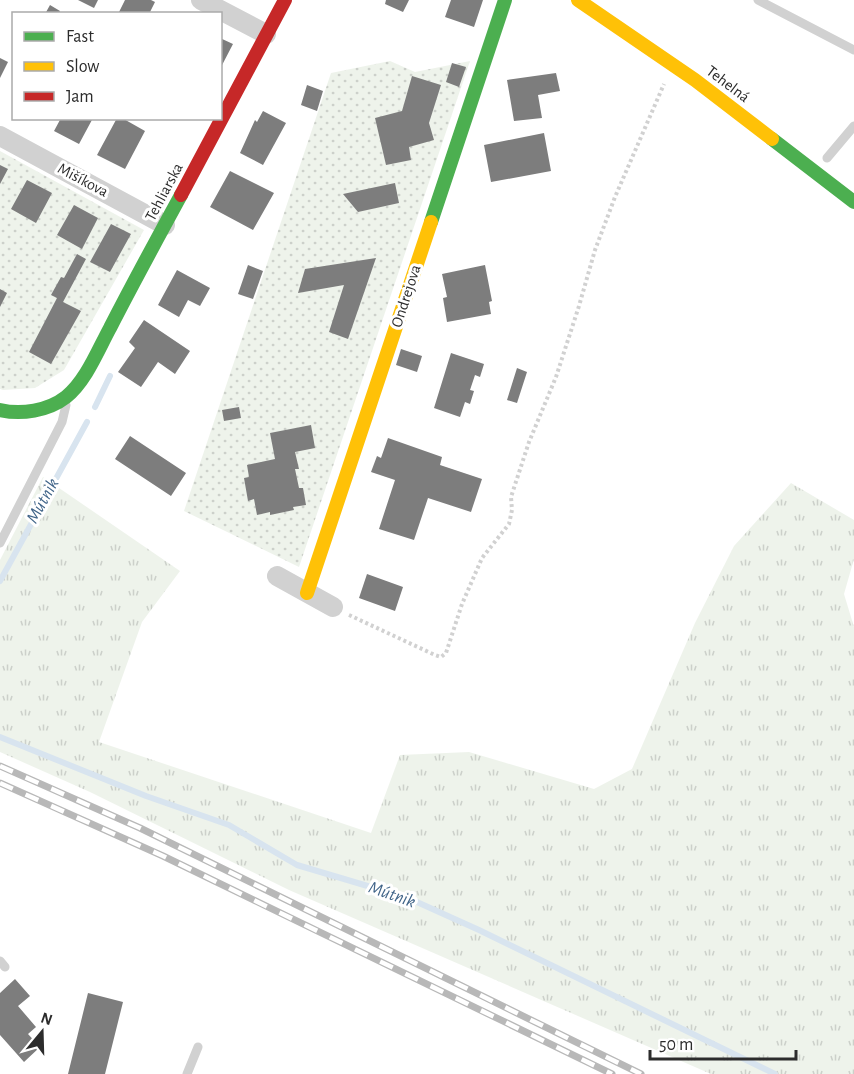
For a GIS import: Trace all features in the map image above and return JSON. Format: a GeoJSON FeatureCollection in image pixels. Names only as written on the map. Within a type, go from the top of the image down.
{"type":"FeatureCollection","features":[{"type":"Feature","properties":{"kind":"street"},"geometry":{"type":"LineString","coordinates":[[201,0],[266,34]]}},
{"type":"Feature","properties":{"kind":"street","name":"Tehliarska"},"geometry":{"type":"LineString","coordinates":[[222,117],[285,0]]}},
{"type":"Feature","properties":{"kind":"street","name":"Ondrejova"},"geometry":{"type":"LineString","coordinates":[[307,593],[505,0]]}},
{"type":"Feature","properties":{"kind":"street","name":"Tehelná"},"geometry":{"type":"LineString","coordinates":[[578,0],[744,116],[854,202]]}},
{"type":"Feature","properties":{"kind":"street","name":"Tehliarska"},"geometry":{"type":"LineString","coordinates":[[68,396],[94,357],[221,120]]}},
{"type":"Feature","properties":{"kind":"street","name":"Mišíkova"},"geometry":{"type":"LineString","coordinates":[[0,136],[165,225]]}},
{"type":"Feature","properties":{"kind":"street"},"geometry":{"type":"LineString","coordinates":[[0,410],[23,413],[68,396]]}},
{"type":"Feature","properties":{"kind":"street"},"geometry":{"type":"LineString","coordinates":[[277,576],[333,607]]}},
{"type":"Feature","properties":{"kind":"lane"},"geometry":{"type":"LineString","coordinates":[[758,0],[854,50]]}},
{"type":"Feature","properties":{"kind":"lane"},"geometry":{"type":"LineString","coordinates":[[827,158],[854,126]]}},
{"type":"Feature","properties":{"kind":"lane","name":"Tehliarska"},"geometry":{"type":"LineString","coordinates":[[0,543],[62,422],[68,396]]}},
{"type":"Feature","properties":{"kind":"lane"},"geometry":{"type":"LineString","coordinates":[[187,1074],[198,1047]]}},
{"type":"Feature","properties":{"kind":"path"},"geometry":{"type":"LineString","coordinates":[[333,607],[435,655],[441,657],[446,653],[462,604],[482,558],[508,524],[512,510],[511,497],[533,431],[556,377],[598,241],[672,64]]}},
{"type":"Feature","properties":{"kind":"green space"},"geometry":{"type":"Polygon","coordinates":[[[390,61],[415,72],[470,61],[299,567],[184,511],[331,73],[390,61]]]}},
{"type":"Feature","properties":{"kind":"green space"},"geometry":{"type":"Polygon","coordinates":[[[0,151],[144,230],[64,370],[35,388],[0,389],[0,151]]]}},
{"type":"Feature","properties":{"kind":"green space"},"geometry":{"type":"Polygon","coordinates":[[[43,477],[180,571],[142,622],[99,742],[371,833],[400,755],[469,752],[594,789],[632,769],[695,623],[734,546],[791,483],[854,520],[854,559],[844,594],[854,627],[854,1074],[711,1074],[289,890],[90,792],[0,752],[0,560],[43,477]]]}},
{"type":"Feature","properties":{"kind":"building"},"geometry":{"type":"Polygon","coordinates":[[[78,0],[98,0],[94,8],[78,0]]]}},
{"type":"Feature","properties":{"kind":"building"},"geometry":{"type":"Polygon","coordinates":[[[125,0],[155,2],[150,12],[119,12],[125,0]]]}},
{"type":"Feature","properties":{"kind":"building"},"geometry":{"type":"Polygon","coordinates":[[[386,0],[409,0],[403,12],[385,4],[386,0]]]}},
{"type":"Feature","properties":{"kind":"building"},"geometry":{"type":"Polygon","coordinates":[[[451,0],[483,0],[474,27],[445,17],[451,0]]]}},
{"type":"Feature","properties":{"kind":"building"},"geometry":{"type":"Polygon","coordinates":[[[50,5],[60,11],[60,12],[46,12],[50,5]]]}},
{"type":"Feature","properties":{"kind":"building"},"geometry":{"type":"Polygon","coordinates":[[[222,39],[233,44],[222,65],[222,39]]]}},
{"type":"Feature","properties":{"kind":"building"},"geometry":{"type":"Polygon","coordinates":[[[0,58],[8,62],[0,78],[0,58]]]}},
{"type":"Feature","properties":{"kind":"building"},"geometry":{"type":"Polygon","coordinates":[[[452,63],[466,67],[459,87],[446,82],[452,63]]]}},
{"type":"Feature","properties":{"kind":"building"},"geometry":{"type":"Polygon","coordinates":[[[556,73],[560,91],[538,95],[542,118],[514,121],[507,80],[556,73]]]}},
{"type":"Feature","properties":{"kind":"building"},"geometry":{"type":"Polygon","coordinates":[[[412,76],[441,85],[429,123],[434,140],[409,147],[411,160],[386,165],[375,118],[402,111],[412,76]]]}},
{"type":"Feature","properties":{"kind":"building"},"geometry":{"type":"Polygon","coordinates":[[[307,85],[323,91],[317,111],[301,105],[307,85]]]}},
{"type":"Feature","properties":{"kind":"building"},"geometry":{"type":"Polygon","coordinates":[[[263,111],[286,123],[263,165],[240,153],[255,120],[257,122],[263,111]]]}},
{"type":"Feature","properties":{"kind":"building"},"geometry":{"type":"Polygon","coordinates":[[[60,120],[92,120],[79,144],[54,131],[60,120]]]}},
{"type":"Feature","properties":{"kind":"building"},"geometry":{"type":"Polygon","coordinates":[[[116,120],[126,120],[145,131],[125,169],[97,155],[116,120]]]}},
{"type":"Feature","properties":{"kind":"building"},"geometry":{"type":"Polygon","coordinates":[[[544,133],[551,171],[491,182],[484,145],[544,133]]]}},
{"type":"Feature","properties":{"kind":"building"},"geometry":{"type":"Polygon","coordinates":[[[0,165],[8,169],[0,184],[0,165]]]}},
{"type":"Feature","properties":{"kind":"building"},"geometry":{"type":"Polygon","coordinates":[[[230,171],[274,193],[253,230],[210,207],[230,171]]]}},
{"type":"Feature","properties":{"kind":"building"},"geometry":{"type":"Polygon","coordinates":[[[27,180],[52,193],[36,223],[11,209],[27,180]]]}},
{"type":"Feature","properties":{"kind":"building"},"geometry":{"type":"Polygon","coordinates":[[[395,183],[399,203],[358,212],[343,194],[395,183]]]}},
{"type":"Feature","properties":{"kind":"building"},"geometry":{"type":"Polygon","coordinates":[[[74,205],[98,218],[82,249],[57,235],[74,205]]]}},
{"type":"Feature","properties":{"kind":"building"},"geometry":{"type":"Polygon","coordinates":[[[111,224],[131,234],[110,272],[90,262],[111,224]]]}},
{"type":"Feature","properties":{"kind":"building"},"geometry":{"type":"Polygon","coordinates":[[[77,254],[86,259],[63,302],[81,311],[51,364],[29,352],[57,298],[51,295],[61,277],[64,278],[77,254]]]}},
{"type":"Feature","properties":{"kind":"building"},"geometry":{"type":"Polygon","coordinates":[[[376,258],[348,339],[329,332],[344,285],[298,293],[305,269],[376,258]]]}},
{"type":"Feature","properties":{"kind":"building"},"geometry":{"type":"Polygon","coordinates":[[[248,265],[263,271],[253,299],[238,294],[248,265]]]}},
{"type":"Feature","properties":{"kind":"building"},"geometry":{"type":"Polygon","coordinates":[[[485,265],[492,301],[489,302],[491,314],[447,322],[443,298],[447,297],[442,274],[485,265]]]}},
{"type":"Feature","properties":{"kind":"building"},"geometry":{"type":"Polygon","coordinates":[[[177,270],[210,288],[200,306],[188,300],[179,317],[158,305],[177,270]]]}},
{"type":"Feature","properties":{"kind":"building"},"geometry":{"type":"Polygon","coordinates":[[[0,289],[7,293],[0,307],[0,289]]]}},
{"type":"Feature","properties":{"kind":"building"},"geometry":{"type":"Polygon","coordinates":[[[144,320],[190,351],[175,374],[158,362],[141,387],[118,372],[135,348],[129,342],[144,320]]]}},
{"type":"Feature","properties":{"kind":"building"},"geometry":{"type":"Polygon","coordinates":[[[401,349],[422,356],[417,372],[396,365],[401,349]]]}},
{"type":"Feature","properties":{"kind":"building"},"geometry":{"type":"Polygon","coordinates":[[[451,353],[484,364],[480,377],[475,375],[470,390],[474,391],[470,404],[465,402],[460,417],[434,408],[451,353]]]}},
{"type":"Feature","properties":{"kind":"building"},"geometry":{"type":"Polygon","coordinates":[[[517,368],[527,372],[517,403],[507,400],[517,368]]]}},
{"type":"Feature","properties":{"kind":"building"},"geometry":{"type":"Polygon","coordinates":[[[239,407],[241,418],[224,421],[222,410],[239,407]]]}},
{"type":"Feature","properties":{"kind":"building"},"geometry":{"type":"Polygon","coordinates":[[[311,425],[315,448],[295,452],[299,469],[295,469],[299,488],[303,488],[306,505],[270,515],[270,512],[257,515],[254,499],[248,501],[244,478],[249,477],[247,465],[275,459],[270,433],[311,425]]]}},
{"type":"Feature","properties":{"kind":"building"},"geometry":{"type":"Polygon","coordinates":[[[130,436],[186,473],[171,496],[115,459],[130,436]]]}},
{"type":"Feature","properties":{"kind":"building"},"geometry":{"type":"Polygon","coordinates":[[[388,438],[442,457],[440,465],[482,479],[471,512],[428,498],[414,540],[379,529],[395,480],[371,472],[377,456],[381,458],[388,438]]]}},
{"type":"Feature","properties":{"kind":"building"},"geometry":{"type":"Polygon","coordinates":[[[367,574],[403,587],[395,611],[359,598],[367,574]]]}},
{"type":"Feature","properties":{"kind":"building"},"geometry":{"type":"Polygon","coordinates":[[[15,979],[30,996],[18,1006],[36,1027],[28,1034],[40,1047],[24,1062],[0,1035],[0,993],[15,979]]]}},
{"type":"Feature","properties":{"kind":"building"},"geometry":{"type":"Polygon","coordinates":[[[88,993],[123,1002],[105,1074],[68,1074],[88,993]]]}},
{"type":"Feature","properties":{"kind":"waterway","name":"Mútnik"},"geometry":{"type":"LineString","coordinates":[[95,407],[110,376]]}},
{"type":"Feature","properties":{"kind":"waterway","name":"Mútnik"},"geometry":{"type":"LineString","coordinates":[[0,581],[87,422]]}},
{"type":"Feature","properties":{"kind":"waterway","name":"Mútnik"},"geometry":{"type":"LineString","coordinates":[[0,737],[146,796],[229,825],[297,865],[408,898],[479,930],[775,1074]]}},
{"type":"Feature","properties":{"kind":"railway"},"geometry":{"type":"LineString","coordinates":[[0,766],[140,828],[641,1074]]}},
{"type":"Feature","properties":{"kind":"railway"},"geometry":{"type":"LineString","coordinates":[[0,783],[163,856],[612,1074]]}},
{"type":"Feature","properties":{"kind":"traffic: fast"},"geometry":{"type":"LineString","coordinates":[[431,222],[505,0]]}},
{"type":"Feature","properties":{"kind":"traffic: fast"},"geometry":{"type":"LineString","coordinates":[[772,139],[854,202]]}},
{"type":"Feature","properties":{"kind":"traffic: fast"},"geometry":{"type":"LineString","coordinates":[[0,410],[25,412],[43,409],[59,402],[80,383],[181,195]]}},
{"type":"Feature","properties":{"kind":"traffic: slow"},"geometry":{"type":"LineString","coordinates":[[578,0],[695,80],[772,139]]}},
{"type":"Feature","properties":{"kind":"traffic: slow"},"geometry":{"type":"LineString","coordinates":[[307,593],[431,222]]}},
{"type":"Feature","properties":{"kind":"traffic: jam"},"geometry":{"type":"LineString","coordinates":[[222,118],[285,0]]}},
{"type":"Feature","properties":{"kind":"traffic: jam"},"geometry":{"type":"LineString","coordinates":[[181,195],[221,120]]}}]}
